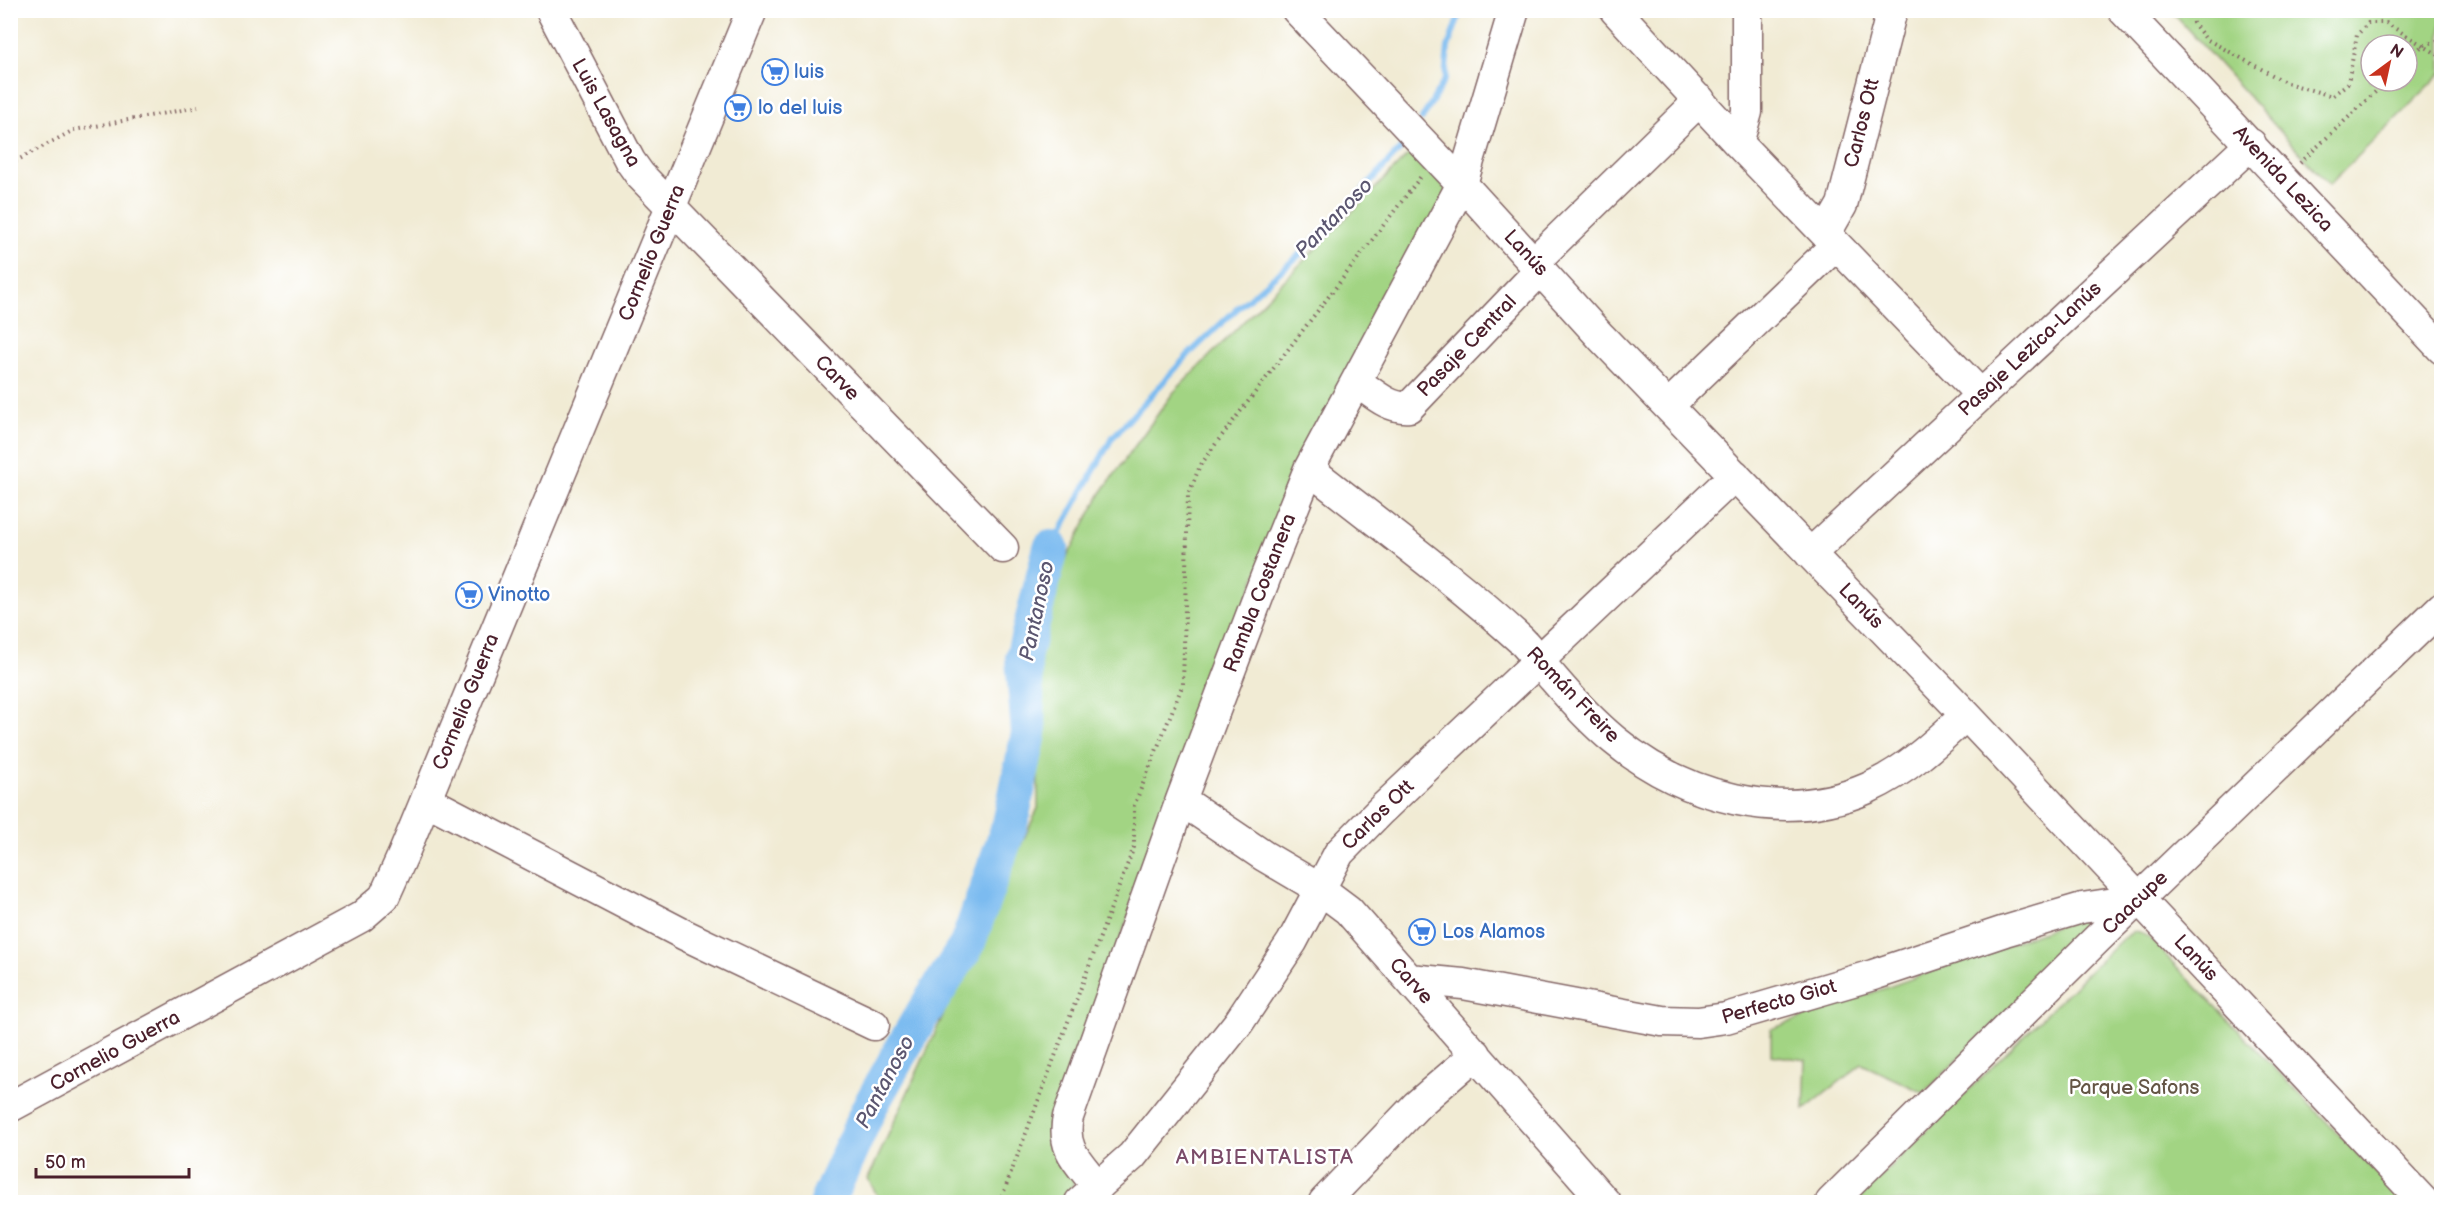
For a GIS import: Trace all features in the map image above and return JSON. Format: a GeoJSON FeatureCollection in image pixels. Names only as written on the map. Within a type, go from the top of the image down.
{"type":"FeatureCollection","features":[{"type":"Feature","properties":{"kind":"street","name":"Luis Lasagna"},"geometry":{"type":"LineString","coordinates":[[551,10],[630,161],[671,207]]}},
{"type":"Feature","properties":{"kind":"street","name":"Cornelio Guerra"},"geometry":{"type":"LineString","coordinates":[[15,1095],[361,917],[384,897],[752,10]]}},
{"type":"Feature","properties":{"kind":"street","name":"Lanús"},"geometry":{"type":"LineString","coordinates":[[1297,10],[1462,184],[1601,337],[1670,405],[1966,715],[2424,1203]]}},
{"type":"Feature","properties":{"kind":"street","name":"Rambla Costanera"},"geometry":{"type":"LineString","coordinates":[[1089,1195],[1064,1134],[1068,1117],[1181,800],[1309,469],[1462,184],[1514,10]]}},
{"type":"Feature","properties":{"kind":"street"},"geometry":{"type":"LineString","coordinates":[[1615,10],[1738,143],[1981,395]]}},
{"type":"Feature","properties":{"kind":"street"},"geometry":{"type":"LineString","coordinates":[[1738,143],[1748,112],[1747,10]]}},
{"type":"Feature","properties":{"kind":"street","name":"Carlos Ott"},"geometry":{"type":"LineString","coordinates":[[1670,405],[1831,239],[1842,205],[1892,10]]}},
{"type":"Feature","properties":{"kind":"street","name":"Avenida Lezica"},"geometry":{"type":"LineString","coordinates":[[2123,10],[2442,349]]}},
{"type":"Feature","properties":{"kind":"street"},"geometry":{"type":"LineString","coordinates":[[1537,265],[1700,100]]}},
{"type":"Feature","properties":{"kind":"street","name":"Pasaje Lezica-Lanús"},"geometry":{"type":"LineString","coordinates":[[1810,554],[2251,144]]}},
{"type":"Feature","properties":{"kind":"street","name":"Carve"},"geometry":{"type":"LineString","coordinates":[[671,207],[1003,548]]}},
{"type":"Feature","properties":{"kind":"street","name":"Pasaje Central"},"geometry":{"type":"LineString","coordinates":[[1357,382],[1389,404],[1400,408],[1409,407],[1537,265]]}},
{"type":"Feature","properties":{"kind":"street","name":"Román Freire"},"geometry":{"type":"LineString","coordinates":[[1309,469],[1522,642],[1612,739],[1654,769],[1707,792],[1750,802],[1789,806],[1835,799],[1868,788],[1902,769],[1933,746],[1966,715]]}},
{"type":"Feature","properties":{"kind":"street","name":"Carlos Ott"},"geometry":{"type":"LineString","coordinates":[[1089,1195],[1132,1156],[1239,1022],[1292,942],[1338,853],[1736,475]]}},
{"type":"Feature","properties":{"kind":"street","name":"Caacupe"},"geometry":{"type":"LineString","coordinates":[[1832,1203],[2197,841],[2442,607]]}},
{"type":"Feature","properties":{"kind":"street"},"geometry":{"type":"LineString","coordinates":[[426,800],[685,935],[874,1025]]}},
{"type":"Feature","properties":{"kind":"street","name":"Carve"},"geometry":{"type":"LineString","coordinates":[[1181,800],[1264,856],[1320,889],[1348,910],[1605,1203]]}},
{"type":"Feature","properties":{"kind":"street","name":"Perfecto Giot"},"geometry":{"type":"LineString","coordinates":[[1409,979],[1463,984],[1662,1021],[1698,1022],[1726,1018],[1873,975],[2082,908],[2140,899]]}},
{"type":"Feature","properties":{"kind":"street"},"geometry":{"type":"LineString","coordinates":[[1324,1203],[1417,1105],[1476,1054]]}},
{"type":"Feature","properties":{"kind":"path"},"geometry":{"type":"LineString","coordinates":[[2192,10],[2193,23],[2206,39],[2287,83],[2332,96],[2348,83],[2357,35],[2368,23],[2386,23],[2442,57]]}},
{"type":"Feature","properties":{"kind":"path"},"geometry":{"type":"LineString","coordinates":[[2419,49],[2442,39]]}},
{"type":"Feature","properties":{"kind":"path"},"geometry":{"type":"LineString","coordinates":[[2284,180],[2375,93]]}},
{"type":"Feature","properties":{"kind":"path"},"geometry":{"type":"LineString","coordinates":[[10,164],[74,130],[198,107]]}},
{"type":"Feature","properties":{"kind":"path"},"geometry":{"type":"LineString","coordinates":[[1000,1203],[1134,847],[1134,806],[1183,684],[1188,495],[1200,466],[1436,157]]}},
{"type":"Feature","properties":{"kind":"green space"},"geometry":{"type":"Polygon","coordinates":[[[2171,11],[2441,11],[2441,74],[2329,185],[2171,11]]]}},
{"type":"Feature","properties":{"kind":"green space"},"geometry":{"type":"Polygon","coordinates":[[[1410,153],[1450,191],[1300,458],[1057,1108],[1074,1181],[1071,1192],[1059,1202],[881,1202],[868,1179],[1038,808],[1037,655],[1055,580],[1101,493],[1173,393],[1410,153]]]}},
{"type":"Feature","properties":{"kind":"green space"},"geometry":{"type":"Polygon","coordinates":[[[2100,918],[1924,1093],[1862,1064],[1804,1110],[1806,1060],[1771,1055],[1771,1029],[2078,919],[2100,918]]]}},
{"type":"Feature","properties":{"kind":"green space","name":"Parque Safons"},"geometry":{"type":"Polygon","coordinates":[[[2134,931],[2150,939],[2404,1202],[1855,1202],[2122,939],[2134,931]]]}},
{"type":"Feature","properties":{"kind":"waterway","name":"Pantanoso"},"geometry":{"type":"LineString","coordinates":[[1422,119],[1445,79],[1448,47],[1461,10]]}},
{"type":"Feature","properties":{"kind":"waterway","name":"Pantanoso"},"geometry":{"type":"LineString","coordinates":[[1051,548],[1112,438],[1189,354],[1297,257],[1350,205],[1402,147]]}},
{"type":"Feature","properties":{"kind":"waterway","name":"Pantanoso"},"geometry":{"type":"LineString","coordinates":[[827,1202],[869,1108],[918,1021],[967,945],[1010,824],[1029,733],[1023,658],[1051,548]]}},
{"type":"Feature","properties":{"kind":"place","name":"luis"},"geometry":{"type":"Point","coordinates":[775,72]}},
{"type":"Feature","properties":{"kind":"place","name":"lo del luis"},"geometry":{"type":"Point","coordinates":[738,108]}},
{"type":"Feature","properties":{"kind":"place","name":"Vinotto"},"geometry":{"type":"Point","coordinates":[469,595]}},
{"type":"Feature","properties":{"kind":"place","name":"Los Alamos"},"geometry":{"type":"Point","coordinates":[1422,932]}},
{"type":"Feature","properties":{"kind":"district","name":"AMBIENTALISTA"},"geometry":{"type":"Point","coordinates":[1265,1157]}}]}
